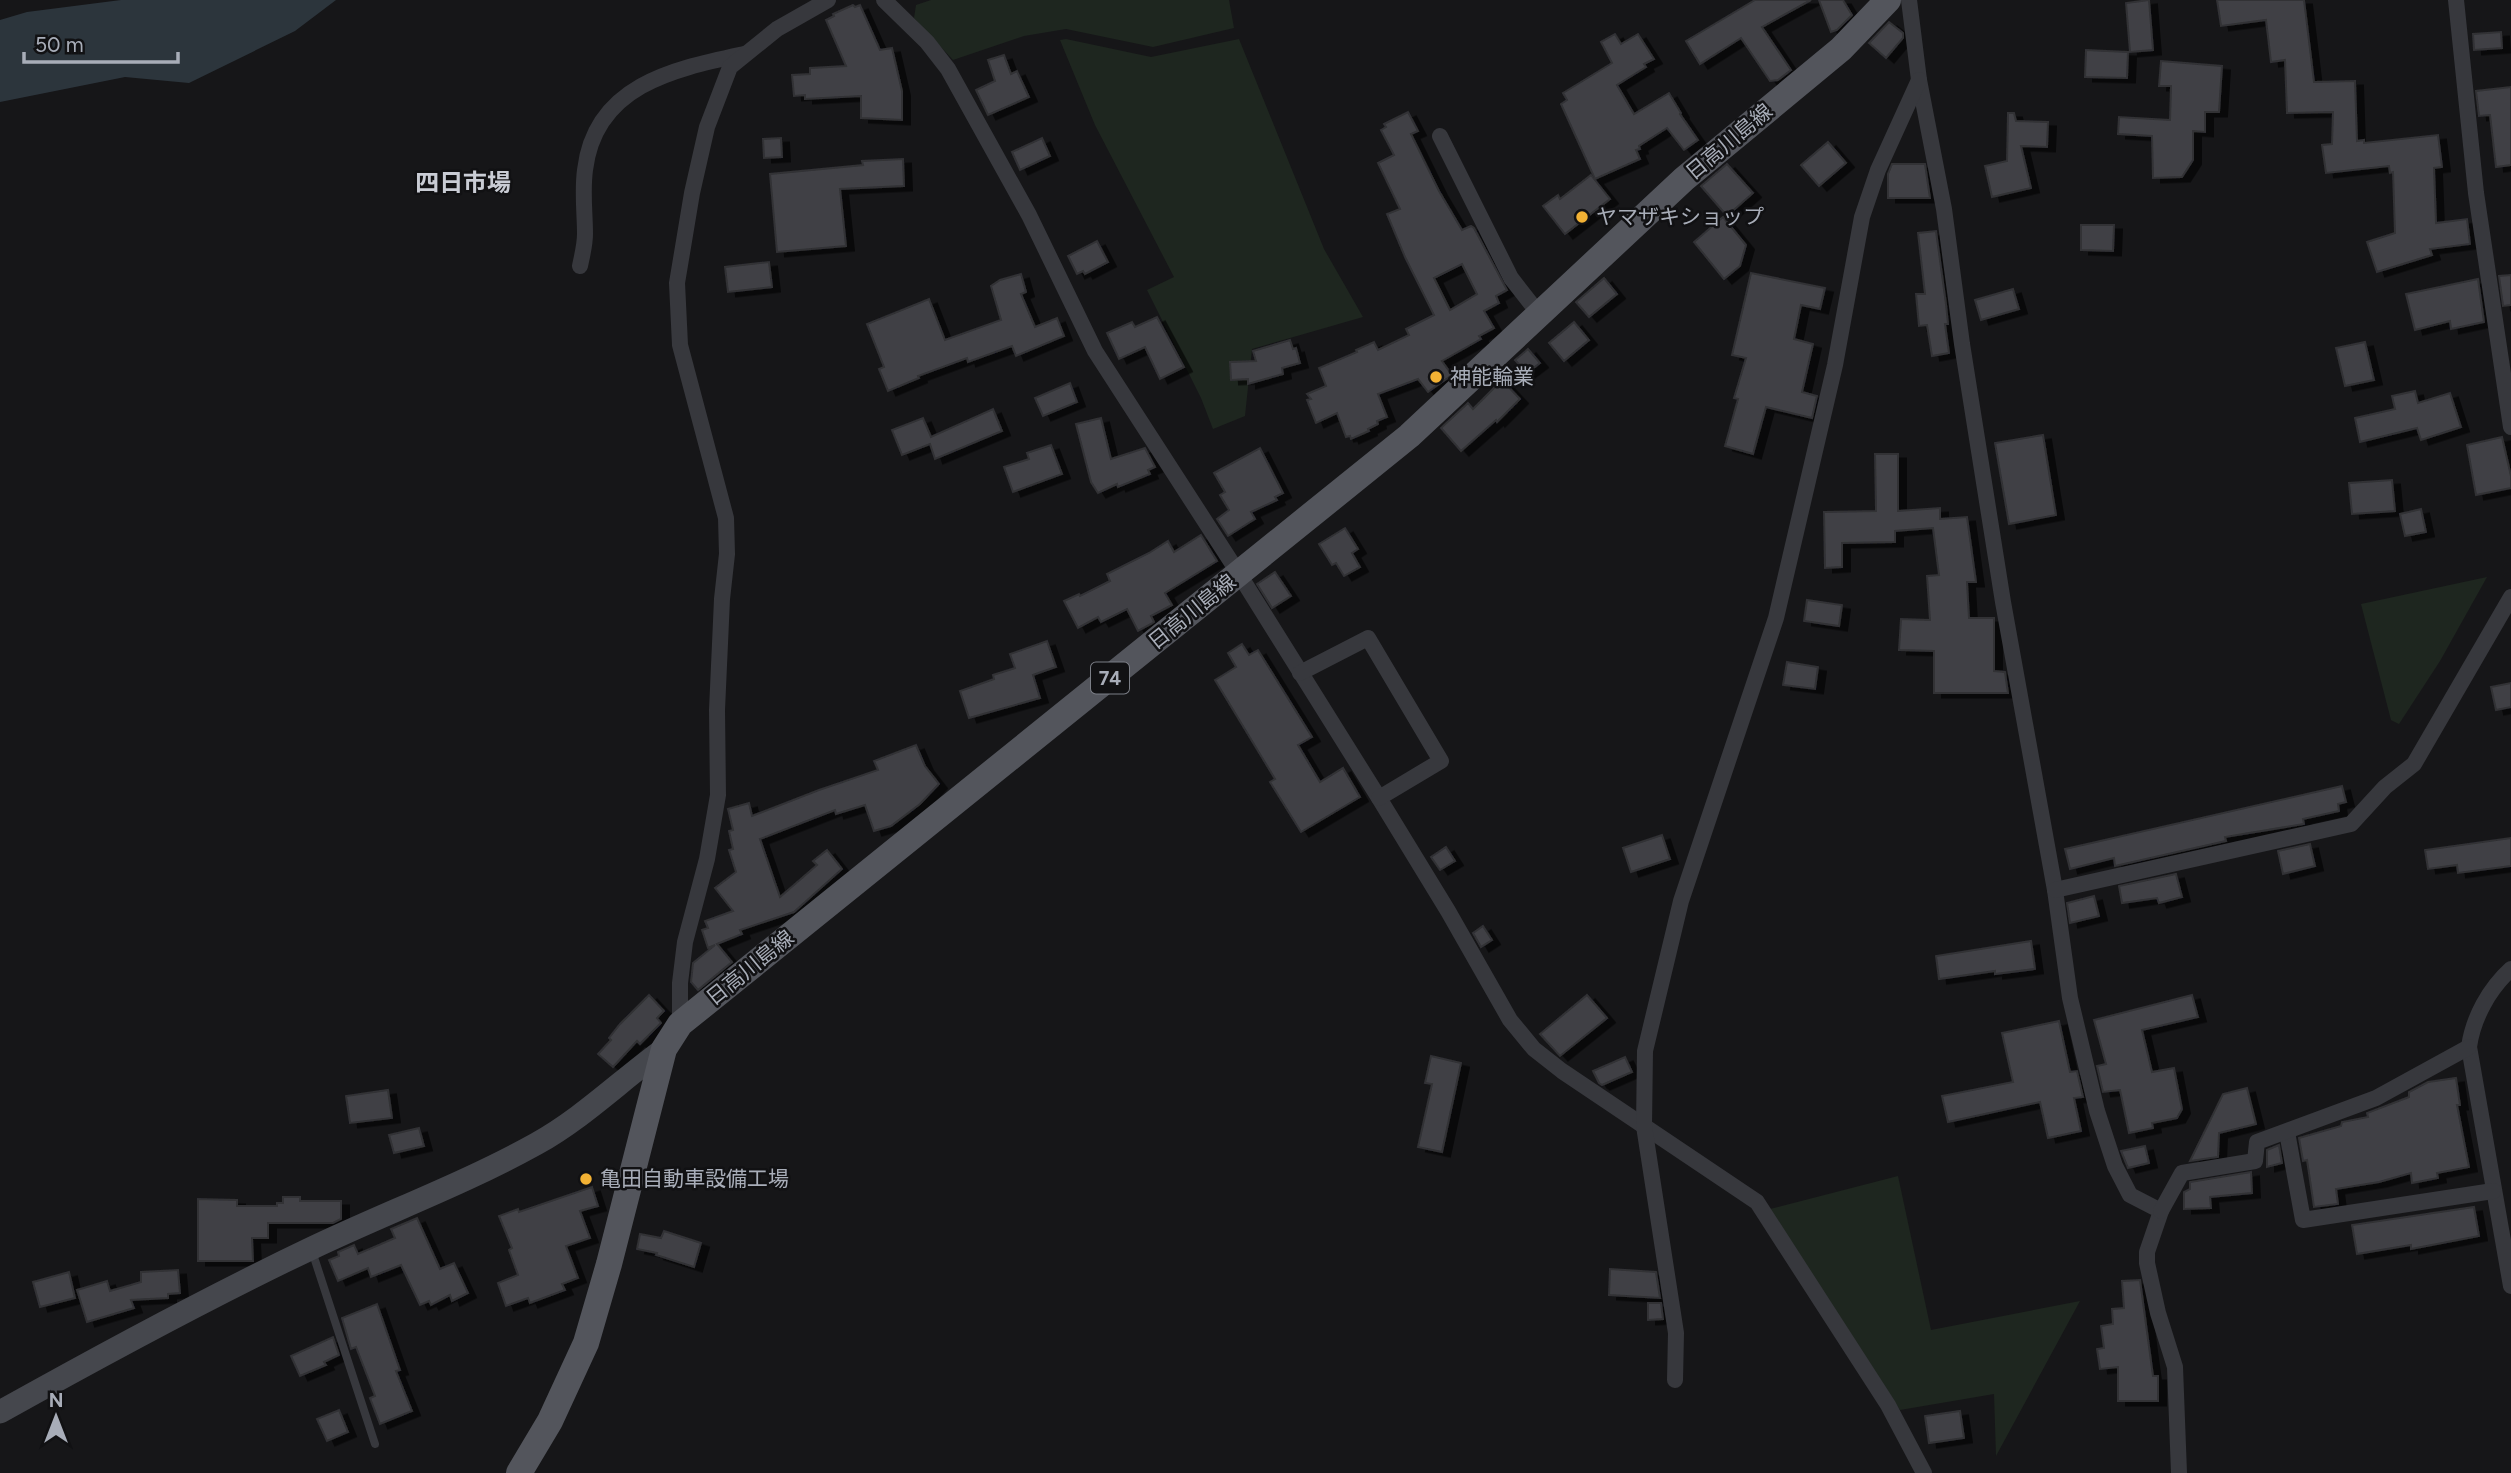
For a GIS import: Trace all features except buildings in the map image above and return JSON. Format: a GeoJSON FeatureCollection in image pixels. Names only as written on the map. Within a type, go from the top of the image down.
{"type":"FeatureCollection","features":[{"type":"Feature","properties":{"kind":"main road","name":"日高川島線"},"geometry":{"type":"LineString","coordinates":[[519,1473],[550,1421],[586,1343],[664,1049],[680,1024],[1409,436],[1684,179],[1841,49],[1888,0]]}},
{"type":"Feature","properties":{"kind":"street"},"geometry":{"type":"LineString","coordinates":[[680,1024],[680,983],[685,942],[707,859],[718,795],[717,710],[722,599],[727,554],[726,518],[680,345],[677,283],[692,193],[707,127],[730,67],[777,29],[828,0]]}},
{"type":"Feature","properties":{"kind":"street"},"geometry":{"type":"LineString","coordinates":[[884,0],[927,42],[948,68],[1029,215],[1095,351],[1199,515],[1240,574],[1379,798],[1510,1020],[1534,1049],[1562,1071],[1757,1202],[1888,1405],[1924,1473]]}},
{"type":"Feature","properties":{"kind":"street"},"geometry":{"type":"LineString","coordinates":[[1909,0],[1919,80],[1944,209],[1962,344],[2003,602],[2055,890],[2070,998],[2097,1111],[2112,1155],[2130,1195],[2161,1211]]}},
{"type":"Feature","properties":{"kind":"street"},"geometry":{"type":"LineString","coordinates":[[2456,0],[2478,206],[2511,427]]}},
{"type":"Feature","properties":{"kind":"street"},"geometry":{"type":"LineString","coordinates":[[580,266],[585,237],[585,169],[595,132],[617,102],[655,77],[691,65],[746,54]]}},
{"type":"Feature","properties":{"kind":"street"},"geometry":{"type":"LineString","coordinates":[[1675,1380],[1676,1333],[1644,1126],[1645,1051],[1681,901],[1776,618],[1835,365],[1862,217],[1878,170],[1919,80]]}},
{"type":"Feature","properties":{"kind":"street"},"geometry":{"type":"LineString","coordinates":[[1440,136],[1511,278],[1539,314]]}},
{"type":"Feature","properties":{"kind":"street"},"geometry":{"type":"LineString","coordinates":[[2055,890],[2351,824],[2385,788],[2414,764],[2511,597]]}},
{"type":"Feature","properties":{"kind":"street"},"geometry":{"type":"LineString","coordinates":[[1300,673],[1367,638],[1441,761],[1379,798]]}},
{"type":"Feature","properties":{"kind":"street"},"geometry":{"type":"LineString","coordinates":[[2511,969],[2480,1009],[2472,1028],[2469,1047],[2511,1286]]}},
{"type":"Feature","properties":{"kind":"street"},"geometry":{"type":"LineString","coordinates":[[2179,1473],[2175,1367],[2158,1313],[2147,1252],[2161,1211],[2182,1173],[2255,1161],[2257,1142],[2376,1098],[2469,1047]]}},
{"type":"Feature","properties":{"kind":"street"},"geometry":{"type":"LineString","coordinates":[[0,1412],[181,1313],[311,1248],[538,1143],[581,1115],[664,1049]]}},
{"type":"Feature","properties":{"kind":"street"},"geometry":{"type":"LineString","coordinates":[[2287,1132],[2303,1220],[2493,1191]]}},
{"type":"Feature","properties":{"kind":"lane"},"geometry":{"type":"LineString","coordinates":[[311,1248],[375,1444]]}},
{"type":"Feature","properties":{"kind":"shaded area"},"geometry":{"type":"Polygon","coordinates":[[[121,0],[336,0],[295,31],[189,83],[125,77],[0,102],[0,20],[27,12],[121,0]]]}},
{"type":"Feature","properties":{"kind":"shaded area"},"geometry":{"type":"Polygon","coordinates":[[[931,0],[1229,0],[1234,28],[1153,47],[1066,29],[1024,36],[953,60],[914,18],[916,5],[931,0]]]}},
{"type":"Feature","properties":{"kind":"shaded area"},"geometry":{"type":"Polygon","coordinates":[[[1239,39],[1324,249],[1363,317],[1252,349],[1245,416],[1213,429],[1201,398],[1147,290],[1174,277],[1095,125],[1060,40],[1151,57],[1239,39]]]}},
{"type":"Feature","properties":{"kind":"shaded area"},"geometry":{"type":"Polygon","coordinates":[[[2487,577],[2440,661],[2399,724],[2391,720],[2361,604],[2487,577]]]}},
{"type":"Feature","properties":{"kind":"shaded area"},"geometry":{"type":"Polygon","coordinates":[[[1898,1176],[1931,1330],[2080,1301],[1996,1456],[1994,1394],[1900,1410],[1770,1209],[1898,1176]]]}},
{"type":"Feature","properties":{"kind":"place","name":"ヤマザキショップ"},"geometry":{"type":"Point","coordinates":[1582,217]}},
{"type":"Feature","properties":{"kind":"place","name":"神能輪業"},"geometry":{"type":"Point","coordinates":[1436,377]}},
{"type":"Feature","properties":{"kind":"place","name":"亀田自動車設備工場"},"geometry":{"type":"Point","coordinates":[586,1179]}},
{"type":"Feature","properties":{"kind":"district","name":"四日市場"},"geometry":{"type":"Point","coordinates":[463,183]}}]}
